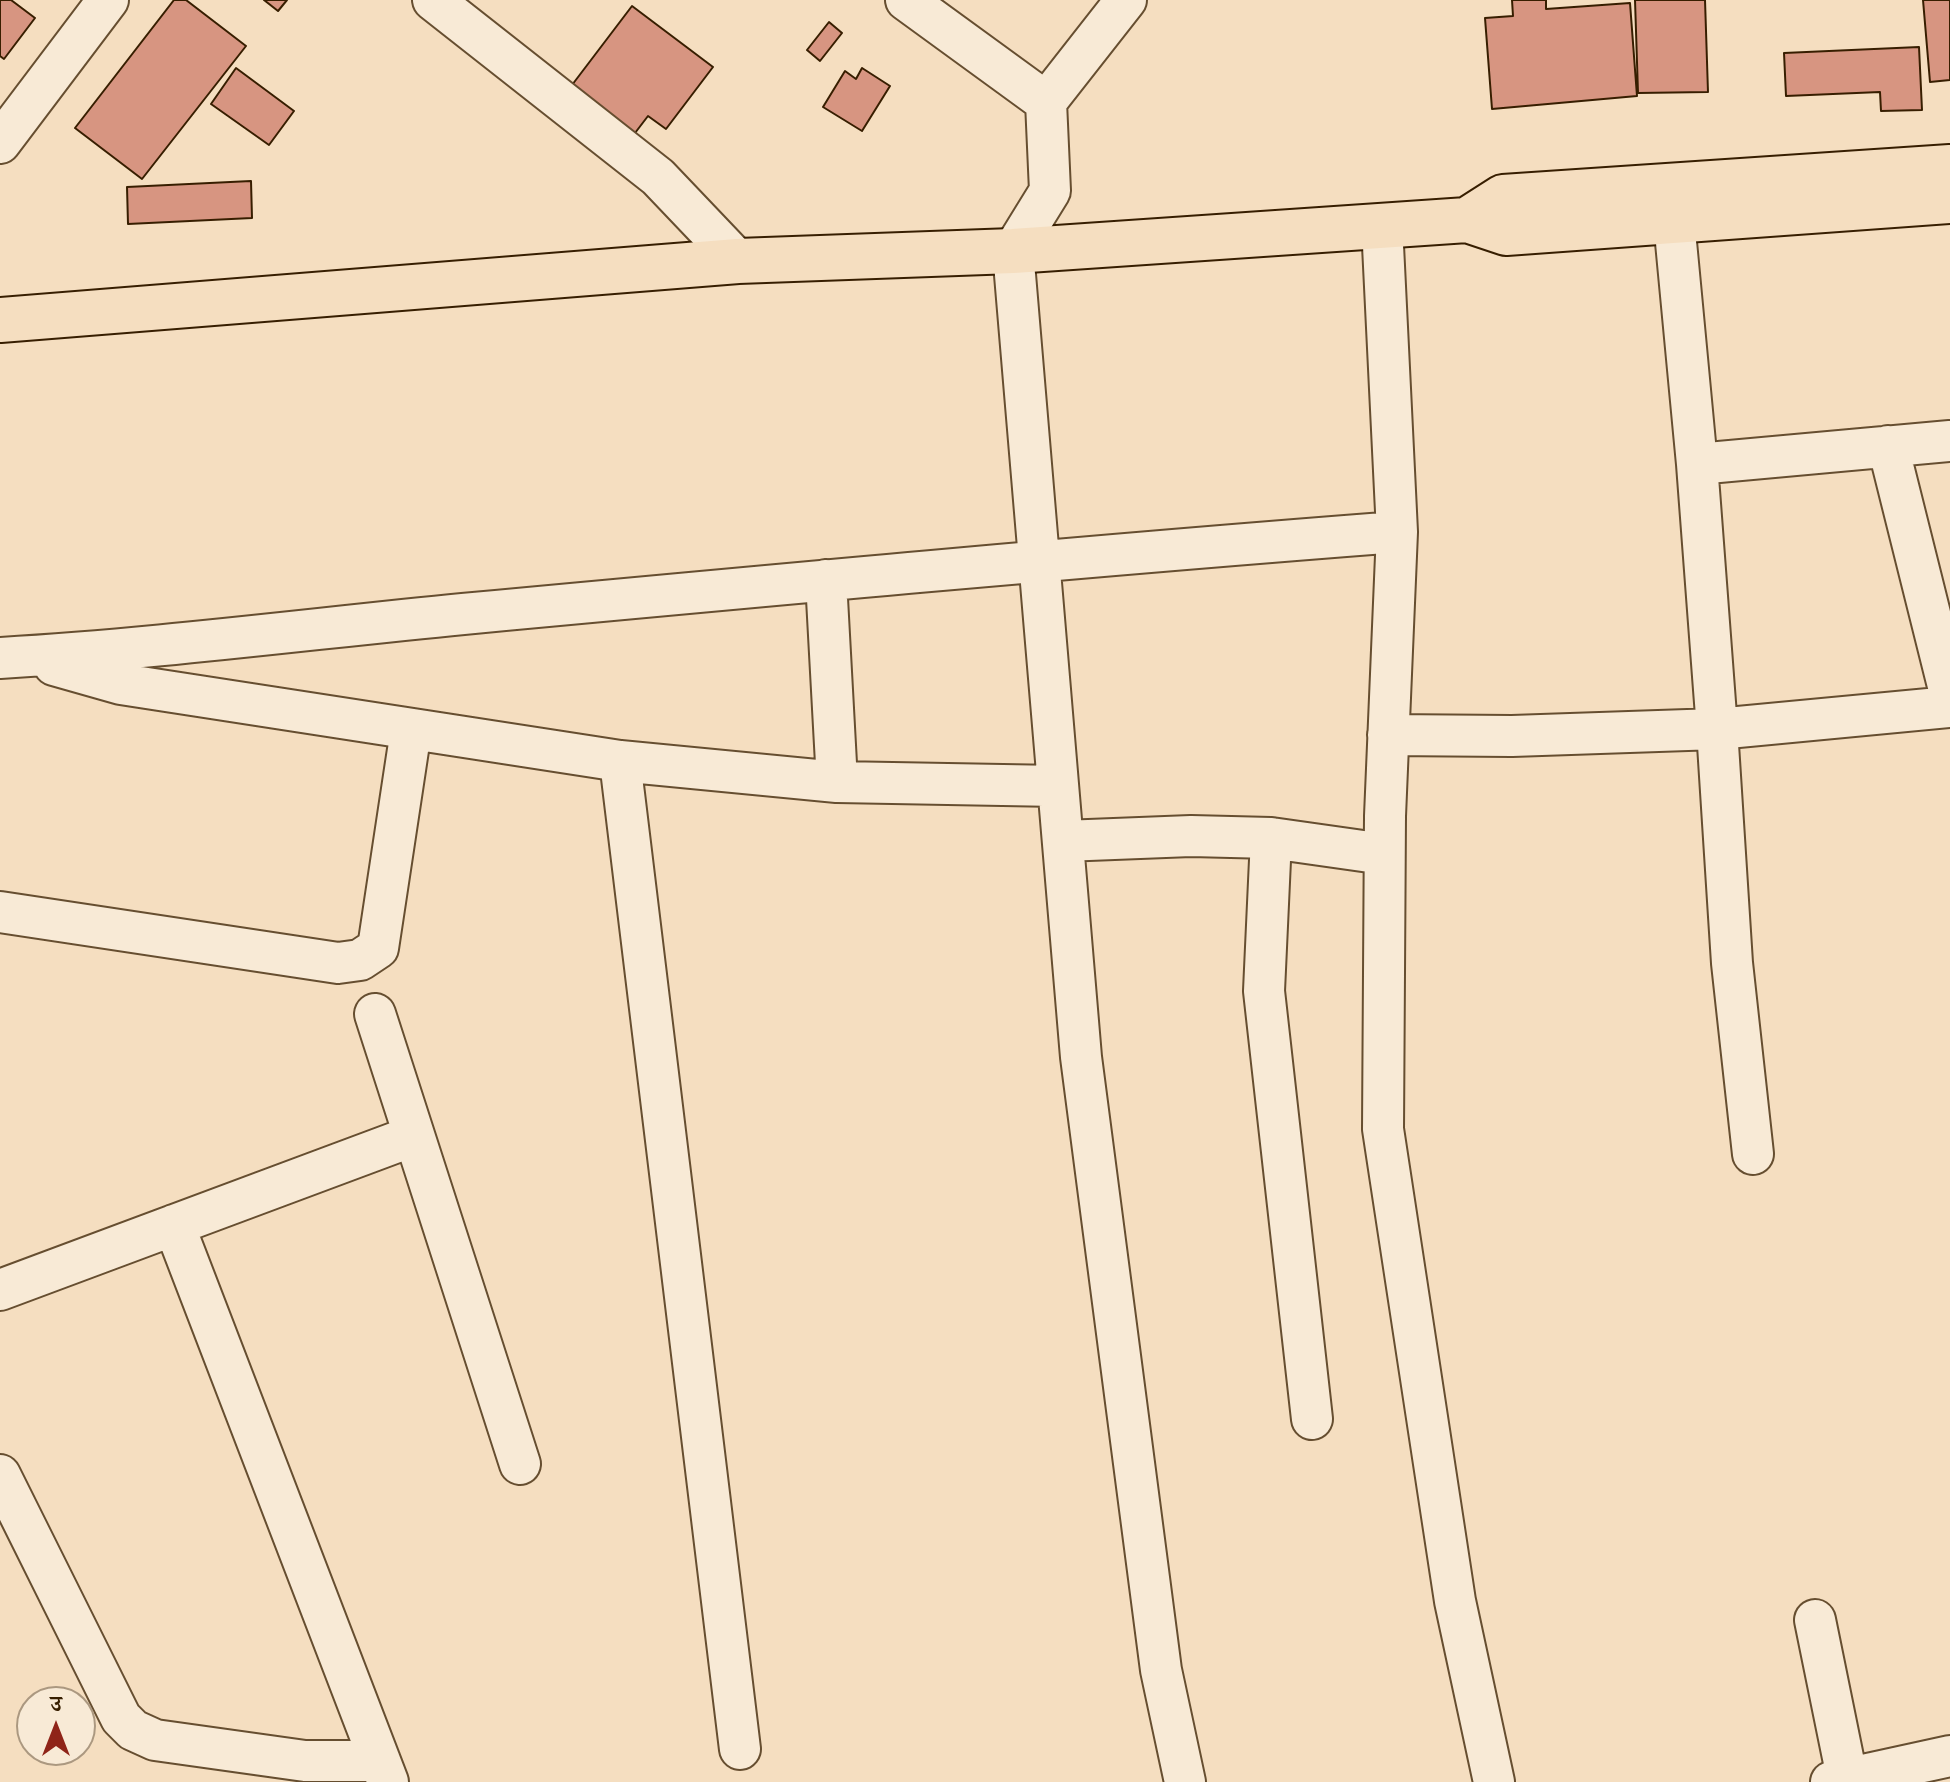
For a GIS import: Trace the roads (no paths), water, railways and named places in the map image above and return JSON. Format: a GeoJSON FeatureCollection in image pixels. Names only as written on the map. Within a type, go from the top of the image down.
{"type":"FeatureCollection","features":[{"type":"Feature","properties":{"kind":"main road"},"geometry":{"type":"LineString","coordinates":[[1458,220],[1503,197],[1950,167]]}},
{"type":"Feature","properties":{"kind":"main road"},"geometry":{"type":"LineString","coordinates":[[0,320],[738,261],[1013,251],[1458,220],[1506,233],[1950,201]]}},
{"type":"Feature","properties":{"kind":"street"},"geometry":{"type":"LineString","coordinates":[[0,143],[108,0]]}},
{"type":"Feature","properties":{"kind":"street"},"geometry":{"type":"LineString","coordinates":[[433,0],[658,177],[738,261]]}},
{"type":"Feature","properties":{"kind":"street"},"geometry":{"type":"LineString","coordinates":[[906,0],[1046,102]]}},
{"type":"Feature","properties":{"kind":"street"},"geometry":{"type":"LineString","coordinates":[[1126,0],[1046,102],[1050,191],[1013,251],[1083,1073],[1161,1670],[1185,1782]]}},
{"type":"Feature","properties":{"kind":"street"},"geometry":{"type":"LineString","coordinates":[[1674,221],[1697,464],[1732,963],[1753,1154]]}},
{"type":"Feature","properties":{"kind":"street"},"geometry":{"type":"LineString","coordinates":[[1388,225],[1397,532],[1384,854],[1383,1129],[1455,1601],[1494,1782]]}},
{"type":"Feature","properties":{"kind":"street"},"geometry":{"type":"LineString","coordinates":[[1697,464],[1950,441]]}},
{"type":"Feature","properties":{"kind":"street"},"geometry":{"type":"LineString","coordinates":[[1888,446],[1950,694]]}},
{"type":"Feature","properties":{"kind":"street"},"geometry":{"type":"LineString","coordinates":[[14,658],[99,653],[346,625],[1040,560],[1397,532]]}},
{"type":"Feature","properties":{"kind":"street"},"geometry":{"type":"LineString","coordinates":[[826,580],[837,782]]}},
{"type":"Feature","properties":{"kind":"street"},"geometry":{"type":"LineString","coordinates":[[14,658],[121,684],[620,761],[837,782],[1058,786]]}},
{"type":"Feature","properties":{"kind":"street"},"geometry":{"type":"LineString","coordinates":[[1388,735],[1512,736],[1717,729],[1950,707]]}},
{"type":"Feature","properties":{"kind":"street"},"geometry":{"type":"LineString","coordinates":[[0,912],[338,963],[360,960],[378,948],[411,730]]}},
{"type":"Feature","properties":{"kind":"street"},"geometry":{"type":"LineString","coordinates":[[620,761],[740,1749]]}},
{"type":"Feature","properties":{"kind":"street"},"geometry":{"type":"LineString","coordinates":[[1063,841],[1191,836],[1271,838],[1384,854]]}},
{"type":"Feature","properties":{"kind":"street"},"geometry":{"type":"LineString","coordinates":[[1271,838],[1264,991],[1312,1419]]}},
{"type":"Feature","properties":{"kind":"street"},"geometry":{"type":"LineString","coordinates":[[375,1014],[520,1464]]}},
{"type":"Feature","properties":{"kind":"street"},"geometry":{"type":"LineString","coordinates":[[0,1290],[413,1136]]}},
{"type":"Feature","properties":{"kind":"street"},"geometry":{"type":"LineString","coordinates":[[0,1475],[121,1718],[133,1730],[155,1740],[384,1772],[174,1225]]}},
{"type":"Feature","properties":{"kind":"street"},"geometry":{"type":"LineString","coordinates":[[1815,1620],[1842,1781],[1950,1756]]}}]}
